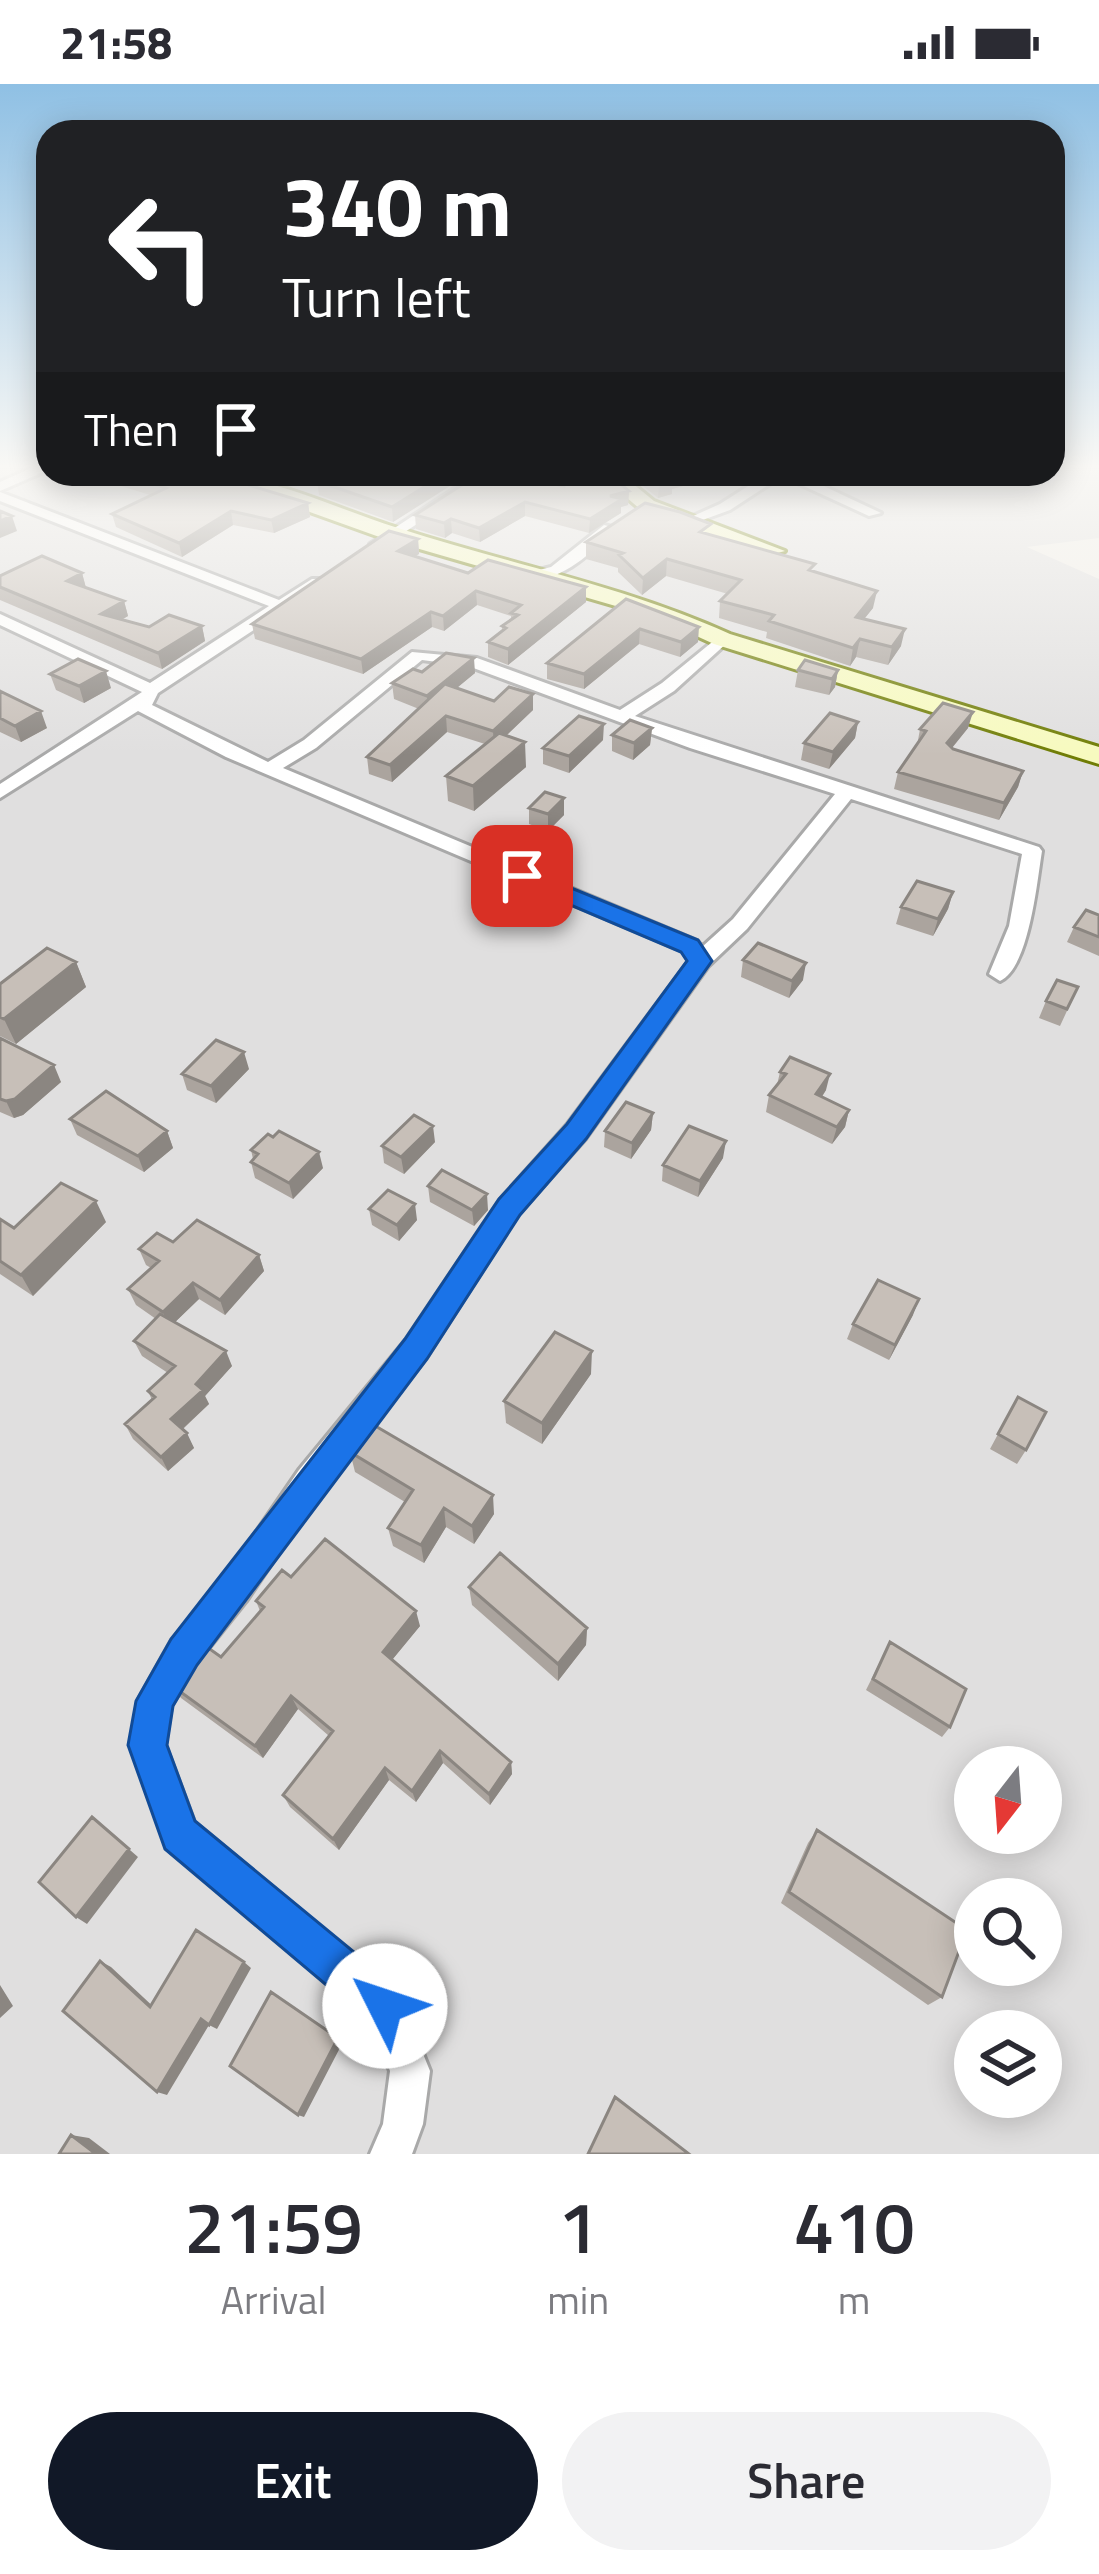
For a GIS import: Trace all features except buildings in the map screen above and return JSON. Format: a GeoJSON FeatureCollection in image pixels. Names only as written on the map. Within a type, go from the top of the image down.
{"type":"FeatureCollection","features":[{"type":"Feature","properties":{"kind":"street"},"geometry":{"type":"LineString","coordinates":[[174,562],[279,604]]}},
{"type":"Feature","properties":{"kind":"street"},"geometry":{"type":"LineString","coordinates":[[497,562],[665,613],[722,639],[1099,756]]}},
{"type":"Feature","properties":{"kind":"street"},"geometry":{"type":"LineString","coordinates":[[547,575],[565,562]]}},
{"type":"Feature","properties":{"kind":"street"},"geometry":{"type":"LineString","coordinates":[[0,792],[336,569]]}},
{"type":"Feature","properties":{"kind":"street"},"geometry":{"type":"LineString","coordinates":[[0,619],[147,696],[232,753],[690,946],[700,961]]}},
{"type":"Feature","properties":{"kind":"street"},"geometry":{"type":"LineString","coordinates":[[622,717],[668,687],[722,639]]}},
{"type":"Feature","properties":{"kind":"street"},"geometry":{"type":"LineString","coordinates":[[270,768],[310,744],[418,655],[471,662],[622,717],[1032,851],[1018,926],[1000,974]]}},
{"type":"Feature","properties":{"kind":"street"},"geometry":{"type":"LineString","coordinates":[[392,2154],[403,2125],[410,2071],[385,2006],[180,1834],[148,1745],[155,1701],[184,1652],[235,1590],[310,1480],[416,1349],[509,1207],[576,1132],[700,961],[740,924],[848,791]]}},
{"type":"Feature","properties":{"kind":"shaded area"},"geometry":{"type":"Polygon","coordinates":[[[0,562],[1060,562],[1099,579],[1099,2154],[0,2154],[0,562]]]}},
{"type":"Feature","properties":{"kind":"route"},"geometry":{"type":"LineString","coordinates":[[385,2006],[180,1834],[148,1745],[155,1701],[184,1652],[235,1590],[310,1480],[416,1349],[509,1207],[576,1132],[697,969],[698,952],[690,946],[522,876]]}}]}
